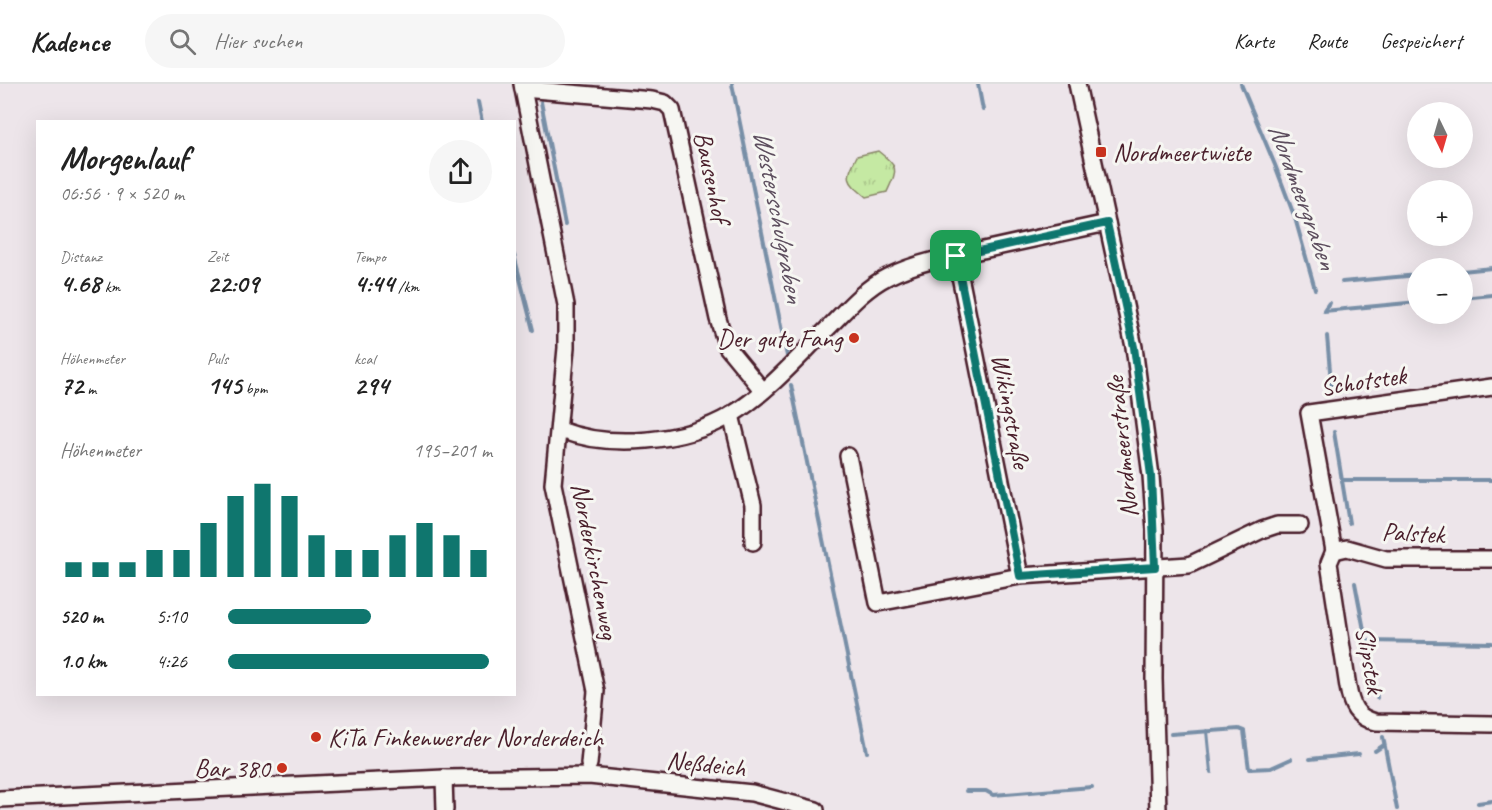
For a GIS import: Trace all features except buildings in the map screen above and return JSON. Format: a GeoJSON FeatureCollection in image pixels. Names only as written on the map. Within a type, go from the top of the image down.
{"type":"FeatureCollection","features":[{"type":"Feature","properties":{"kind":"street","name":"Nordmeerstraße"},"geometry":{"type":"LineString","coordinates":[[1077,84],[1134,347],[1151,476],[1155,567],[1154,679],[1158,810]]}},
{"type":"Feature","properties":{"kind":"street","name":"Bausenhof"},"geometry":{"type":"LineString","coordinates":[[523,87],[652,100],[665,103],[672,110],[718,319],[727,347],[763,391]]}},
{"type":"Feature","properties":{"kind":"street","name":"Norderkirchenweg"},"geometry":{"type":"LineString","coordinates":[[523,87],[566,305],[566,348],[560,430],[553,477],[555,501],[596,691],[589,770]]}},
{"type":"Feature","properties":{"kind":"street"},"geometry":{"type":"LineString","coordinates":[[560,430],[579,438],[632,441],[683,433],[709,425],[731,415],[763,391],[859,298],[886,278],[915,266],[1107,223]]}},
{"type":"Feature","properties":{"kind":"street","name":"Wikingstraße"},"geometry":{"type":"LineString","coordinates":[[956,256],[1020,576]]}},
{"type":"Feature","properties":{"kind":"street","name":"Schotstek"},"geometry":{"type":"LineString","coordinates":[[1334,551],[1309,413],[1492,387]]}},
{"type":"Feature","properties":{"kind":"street"},"geometry":{"type":"LineString","coordinates":[[731,415],[753,505],[753,542]]}},
{"type":"Feature","properties":{"kind":"street"},"geometry":{"type":"LineString","coordinates":[[848,456],[878,603],[1020,576],[1189,565],[1262,530],[1277,525],[1300,525]]}},
{"type":"Feature","properties":{"kind":"street","name":"Palstek"},"geometry":{"type":"LineString","coordinates":[[1334,551],[1347,548],[1386,559],[1492,559]]}},
{"type":"Feature","properties":{"kind":"street","name":"Slipstek"},"geometry":{"type":"LineString","coordinates":[[1334,551],[1329,563],[1348,687],[1351,702],[1357,713],[1368,721],[1376,722],[1492,724]]}},
{"type":"Feature","properties":{"kind":"street","name":"Neßdeich"},"geometry":{"type":"LineString","coordinates":[[0,799],[589,770],[726,789],[775,804],[816,810]]}},
{"type":"Feature","properties":{"kind":"street"},"geometry":{"type":"LineString","coordinates":[[444,778],[445,810]]}},
{"type":"Feature","properties":{"kind":"green space"},"geometry":{"type":"Polygon","coordinates":[[[878,151],[890,161],[895,173],[887,192],[866,197],[854,187],[849,175],[857,156],[878,151]]]}},
{"type":"Feature","properties":{"kind":"waterway","name":"Westerschulgraben"},"geometry":{"type":"LineString","coordinates":[[732,84],[787,356]]}},
{"type":"Feature","properties":{"kind":"waterway"},"geometry":{"type":"LineString","coordinates":[[978,84],[983,110]]}},
{"type":"Feature","properties":{"kind":"waterway","name":"Nordmeergraben"},"geometry":{"type":"LineString","coordinates":[[1241,84],[1295,218],[1315,289]]}},
{"type":"Feature","properties":{"kind":"waterway"},"geometry":{"type":"LineString","coordinates":[[478,102],[482,120]]}},
{"type":"Feature","properties":{"kind":"waterway"},"geometry":{"type":"LineString","coordinates":[[541,102],[565,225]]}},
{"type":"Feature","properties":{"kind":"waterway"},"geometry":{"type":"LineString","coordinates":[[516,263],[533,330]]}},
{"type":"Feature","properties":{"kind":"waterway"},"geometry":{"type":"LineString","coordinates":[[1473,270],[1492,268]]}},
{"type":"Feature","properties":{"kind":"waterway"},"geometry":{"type":"LineString","coordinates":[[1342,282],[1407,276]]}},
{"type":"Feature","properties":{"kind":"waterway"},"geometry":{"type":"LineString","coordinates":[[1473,297],[1492,295]]}},
{"type":"Feature","properties":{"kind":"waterway"},"geometry":{"type":"LineString","coordinates":[[1324,310],[1329,303]]}},
{"type":"Feature","properties":{"kind":"waterway"},"geometry":{"type":"LineString","coordinates":[[1324,311],[1407,303]]}},
{"type":"Feature","properties":{"kind":"waterway","name":"Nordmeergraben"},"geometry":{"type":"LineString","coordinates":[[1327,336],[1332,394]]}},
{"type":"Feature","properties":{"kind":"waterway"},"geometry":{"type":"LineString","coordinates":[[791,385],[867,752]]}},
{"type":"Feature","properties":{"kind":"waterway","name":"Nordmeergraben"},"geometry":{"type":"LineString","coordinates":[[1334,432],[1349,523]]}},
{"type":"Feature","properties":{"kind":"waterway"},"geometry":{"type":"LineString","coordinates":[[1342,480],[1492,480]]}},
{"type":"Feature","properties":{"kind":"waterway","name":"Nordmeergraben"},"geometry":{"type":"LineString","coordinates":[[1355,583],[1377,698]]}},
{"type":"Feature","properties":{"kind":"waterway"},"geometry":{"type":"LineString","coordinates":[[1366,641],[1492,643]]}},
{"type":"Feature","properties":{"kind":"waterway"},"geometry":{"type":"LineString","coordinates":[[1171,734],[1239,729],[1244,731],[1249,769],[1271,768],[1291,759]]}},
{"type":"Feature","properties":{"kind":"waterway"},"geometry":{"type":"LineString","coordinates":[[1207,731],[1211,772]]}},
{"type":"Feature","properties":{"kind":"waterway"},"geometry":{"type":"LineString","coordinates":[[1383,737],[1397,809]]}},
{"type":"Feature","properties":{"kind":"waterway"},"geometry":{"type":"LineString","coordinates":[[1375,751],[1384,745]]}},
{"type":"Feature","properties":{"kind":"waterway"},"geometry":{"type":"LineString","coordinates":[[1310,759],[1359,754]]}},
{"type":"Feature","properties":{"kind":"waterway"},"geometry":{"type":"LineString","coordinates":[[966,791],[986,791],[993,795],[1092,787]]}},
{"type":"Feature","properties":{"kind":"waterway"},"geometry":{"type":"LineString","coordinates":[[1478,803],[1492,801]]}},
{"type":"Feature","properties":{"kind":"place","name":"Nordmeertwiete"},"geometry":{"type":"Point","coordinates":[1101,152]}},
{"type":"Feature","properties":{"kind":"place","name":"Der gute Fang"},"geometry":{"type":"Point","coordinates":[854,338]}},
{"type":"Feature","properties":{"kind":"place","name":"KiTa Finkenwerder Norderdeich"},"geometry":{"type":"Point","coordinates":[316,737]}},
{"type":"Feature","properties":{"kind":"place","name":"Bar 380"},"geometry":{"type":"Point","coordinates":[282,768]}},
{"type":"Feature","properties":{"kind":"route"},"geometry":{"type":"LineString","coordinates":[[1107,223],[1134,347],[1151,476],[1155,567],[1020,576],[956,256],[1107,223]]}}]}
